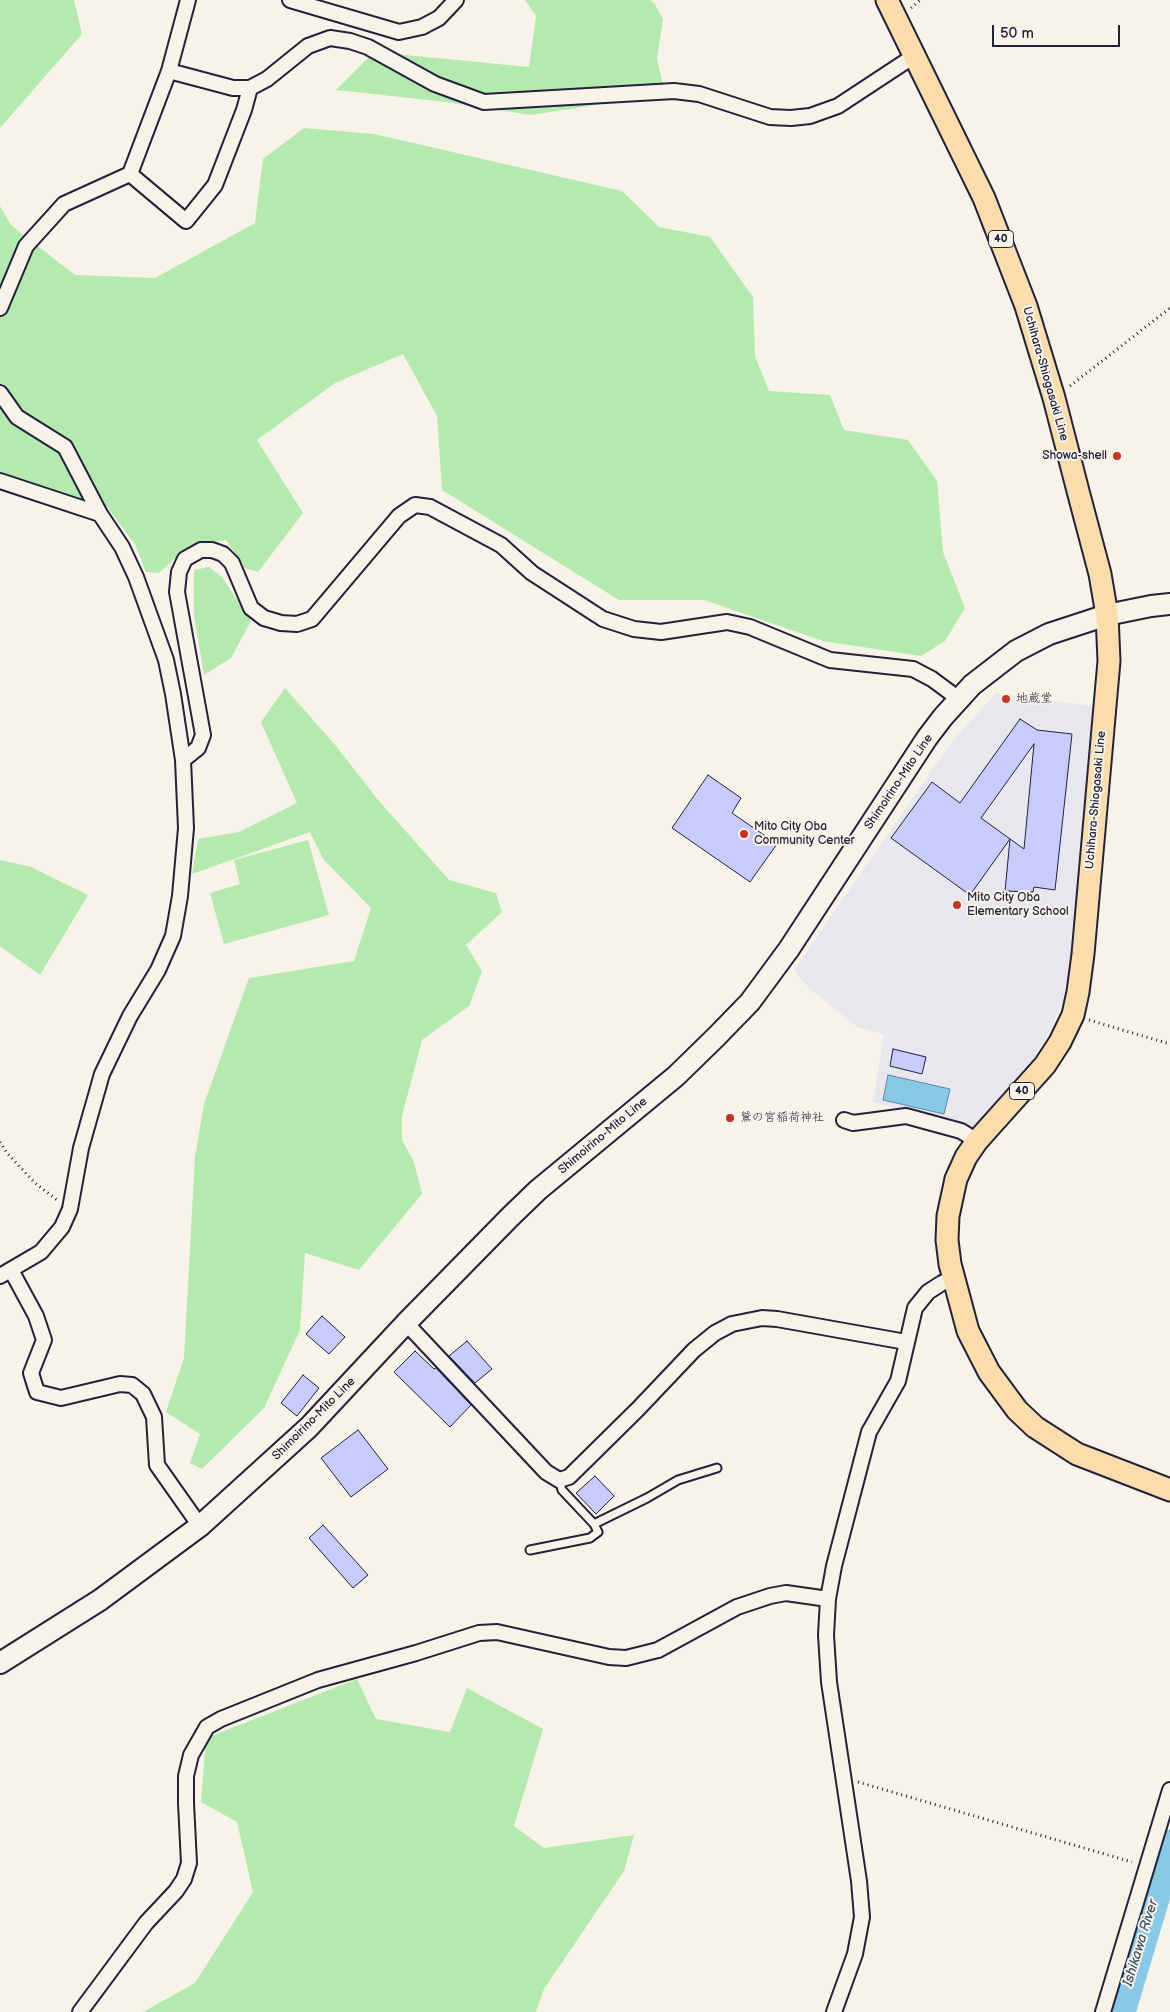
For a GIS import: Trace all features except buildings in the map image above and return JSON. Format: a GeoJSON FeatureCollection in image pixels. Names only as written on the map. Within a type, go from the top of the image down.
{"type":"FeatureCollection","features":[{"type":"Feature","properties":{"kind":"main road","name":"Uchihara-Shiogasaki Line"},"geometry":{"type":"LineString","coordinates":[[887,0],[957,142],[995,225],[1026,306],[1054,398],[1100,574],[1107,615],[1109,661],[1083,954],[1073,1015],[1060,1042],[1045,1065],[977,1141],[963,1164],[950,1201],[947,1240],[953,1278],[963,1317],[977,1350],[998,1385],[1017,1410],[1035,1427],[1077,1454],[1170,1490]]}},
{"type":"Feature","properties":{"kind":"main road","name":"Shimoirino-Mito Line"},"geometry":{"type":"LineString","coordinates":[[0,1663],[100,1600],[200,1526],[309,1427],[406,1323],[531,1196],[676,1076],[750,1002],[789,949],[927,738],[959,699],[986,672],[1016,651],[1049,634],[1107,615],[1170,604]]}},
{"type":"Feature","properties":{"kind":"street"},"geometry":{"type":"LineString","coordinates":[[0,308],[26,246],[64,204],[130,174],[169,71],[188,0]]}},
{"type":"Feature","properties":{"kind":"street"},"geometry":{"type":"LineString","coordinates":[[290,0],[399,32],[422,27],[438,18],[456,0]]}},
{"type":"Feature","properties":{"kind":"street"},"geometry":{"type":"LineString","coordinates":[[169,71],[233,88],[250,88],[267,79],[308,46],[330,38],[350,41],[368,47],[435,84],[484,102],[674,91],[699,94],[770,117],[791,118],[810,116],[838,106],[914,56]]}},
{"type":"Feature","properties":{"kind":"street"},"geometry":{"type":"LineString","coordinates":[[130,174],[186,221],[215,185],[244,110],[250,88]]}},
{"type":"Feature","properties":{"kind":"street"},"geometry":{"type":"LineString","coordinates":[[0,393],[17,417],[65,447],[100,514],[122,548],[153,620],[166,660],[174,694],[183,760],[186,828],[180,896],[173,936],[158,970],[130,1016],[102,1074],[81,1148],[70,1209],[62,1227],[41,1252],[6,1273],[36,1316],[44,1340],[31,1373],[37,1392],[61,1398],[120,1384],[132,1385],[143,1394],[154,1417],[157,1465],[200,1526]]}},
{"type":"Feature","properties":{"kind":"street"},"geometry":{"type":"LineString","coordinates":[[0,481],[100,514]]}},
{"type":"Feature","properties":{"kind":"street"},"geometry":{"type":"LineString","coordinates":[[183,760],[198,748],[203,735],[177,592],[179,572],[185,559],[201,550],[212,550],[223,554],[232,563],[251,608],[264,618],[282,623],[297,624],[312,619],[399,516],[415,506],[430,507],[501,545],[532,573],[603,619],[634,629],[661,632],[727,622],[750,627],[830,660],[913,669],[932,679],[959,699]]}},
{"type":"Feature","properties":{"kind":"street"},"geometry":{"type":"LineString","coordinates":[[844,1120],[853,1123],[906,1116],[961,1131],[977,1141]]}},
{"type":"Feature","properties":{"kind":"street"},"geometry":{"type":"LineString","coordinates":[[834,2012],[855,1954],[862,1917],[859,1881],[829,1682],[826,1635],[828,1599],[834,1566],[869,1432],[898,1381],[915,1308],[928,1292],[953,1278]]}},
{"type":"Feature","properties":{"kind":"street"},"geometry":{"type":"LineString","coordinates":[[406,1323],[546,1472],[559,1480],[569,1477],[694,1350],[715,1333],[732,1324],[762,1318],[777,1319],[906,1342]]}},
{"type":"Feature","properties":{"kind":"street"},"geometry":{"type":"LineString","coordinates":[[80,2012],[146,1923],[176,1891],[184,1879],[189,1863],[186,1776],[191,1755],[207,1727],[221,1719],[318,1680],[416,1653],[479,1633],[497,1632],[609,1657],[626,1658],[658,1650],[737,1607],[770,1596],[786,1593],[828,1599]]}},
{"type":"Feature","properties":{"kind":"street"},"geometry":{"type":"LineString","coordinates":[[1104,2012],[1170,1790]]}},
{"type":"Feature","properties":{"kind":"lane"},"geometry":{"type":"LineString","coordinates":[[594,1524],[647,1498],[678,1480],[717,1468]]}},
{"type":"Feature","properties":{"kind":"lane"},"geometry":{"type":"LineString","coordinates":[[530,1550],[590,1538],[598,1532],[594,1524],[562,1490],[559,1480]]}},
{"type":"Feature","properties":{"kind":"path"},"geometry":{"type":"LineString","coordinates":[[1054,398],[1170,308]]}},
{"type":"Feature","properties":{"kind":"path"},"geometry":{"type":"LineString","coordinates":[[1073,1015],[1170,1044]]}},
{"type":"Feature","properties":{"kind":"path"},"geometry":{"type":"LineString","coordinates":[[0,1142],[7,1153],[34,1183],[70,1209]]}},
{"type":"Feature","properties":{"kind":"path"},"geometry":{"type":"LineString","coordinates":[[843,1777],[1147,1866]]}},
{"type":"Feature","properties":{"kind":"shaded area","name":"Mito City Oba Elementary School"},"geometry":{"type":"Polygon","coordinates":[[[996,693],[1093,706],[1071,949],[1063,1001],[1049,1032],[1034,1058],[972,1128],[873,1102],[884,1034],[857,1027],[809,988],[794,970],[950,744],[996,693]]]}},
{"type":"Feature","properties":{"kind":"green space"},"geometry":{"type":"Polygon","coordinates":[[[0,0],[74,0],[82,34],[0,128],[0,0]]]}},
{"type":"Feature","properties":{"kind":"green space"},"geometry":{"type":"Polygon","coordinates":[[[525,0],[650,0],[654,3],[663,19],[657,59],[665,94],[531,115],[446,102],[336,90],[374,52],[529,67],[536,16],[525,0]]]}},
{"type":"Feature","properties":{"kind":"green space"},"geometry":{"type":"Polygon","coordinates":[[[304,128],[374,134],[622,191],[659,227],[710,237],[753,297],[755,356],[769,391],[830,395],[844,430],[908,440],[937,481],[943,552],[965,608],[945,641],[921,656],[823,641],[704,600],[619,600],[442,490],[437,416],[403,354],[335,383],[257,440],[303,513],[258,572],[245,568],[226,540],[202,544],[181,553],[159,573],[146,572],[135,544],[107,507],[0,472],[0,206],[11,225],[75,275],[155,278],[255,223],[263,159],[304,128]]]}},
{"type":"Feature","properties":{"kind":"green space"},"geometry":{"type":"Polygon","coordinates":[[[209,567],[222,577],[251,621],[231,658],[204,675],[194,615],[194,570],[209,567]]]}},
{"type":"Feature","properties":{"kind":"green space"},"geometry":{"type":"Polygon","coordinates":[[[285,688],[336,746],[379,801],[449,880],[496,893],[502,912],[466,945],[482,971],[469,1006],[422,1040],[402,1116],[402,1140],[414,1162],[422,1194],[359,1270],[305,1253],[300,1330],[264,1408],[202,1469],[190,1463],[200,1434],[166,1412],[184,1358],[195,1157],[204,1104],[249,978],[354,961],[371,908],[323,859],[310,832],[192,874],[198,839],[239,832],[297,803],[261,722],[285,688]]]}},
{"type":"Feature","properties":{"kind":"green space"},"geometry":{"type":"Polygon","coordinates":[[[308,840],[329,915],[224,944],[210,893],[240,884],[234,860],[308,840]]]}},
{"type":"Feature","properties":{"kind":"green space"},"geometry":{"type":"Polygon","coordinates":[[[0,860],[31,867],[88,895],[40,975],[0,946],[0,860]]]}},
{"type":"Feature","properties":{"kind":"green space"},"geometry":{"type":"Polygon","coordinates":[[[357,1679],[376,1719],[450,1732],[467,1688],[543,1729],[514,1826],[544,1848],[634,1835],[624,1871],[544,1989],[536,2012],[143,2012],[195,1983],[253,1892],[237,1822],[201,1802],[206,1738],[357,1679]]]}},
{"type":"Feature","properties":{"kind":"water"},"geometry":{"type":"Polygon","coordinates":[[[888,1075],[950,1089],[944,1114],[883,1100],[888,1075]]]}},
{"type":"Feature","properties":{"kind":"waterway","name":"Ishikawa River"},"geometry":{"type":"LineString","coordinates":[[1120,2012],[1170,1845]]}},
{"type":"Feature","properties":{"kind":"place","name":"Showa-shell"},"geometry":{"type":"Point","coordinates":[1117,456]}},
{"type":"Feature","properties":{"kind":"place","name":"地蔵堂"},"geometry":{"type":"Point","coordinates":[1006,699]}},
{"type":"Feature","properties":{"kind":"place","name":"Mito City Oba Community Center"},"geometry":{"type":"Point","coordinates":[744,834]}},
{"type":"Feature","properties":{"kind":"place","name":"Mito City Oba Elementary School"},"geometry":{"type":"Point","coordinates":[957,905]}},
{"type":"Feature","properties":{"kind":"place","name":"鷲の宮稲荷神社"},"geometry":{"type":"Point","coordinates":[730,1118]}}]}
